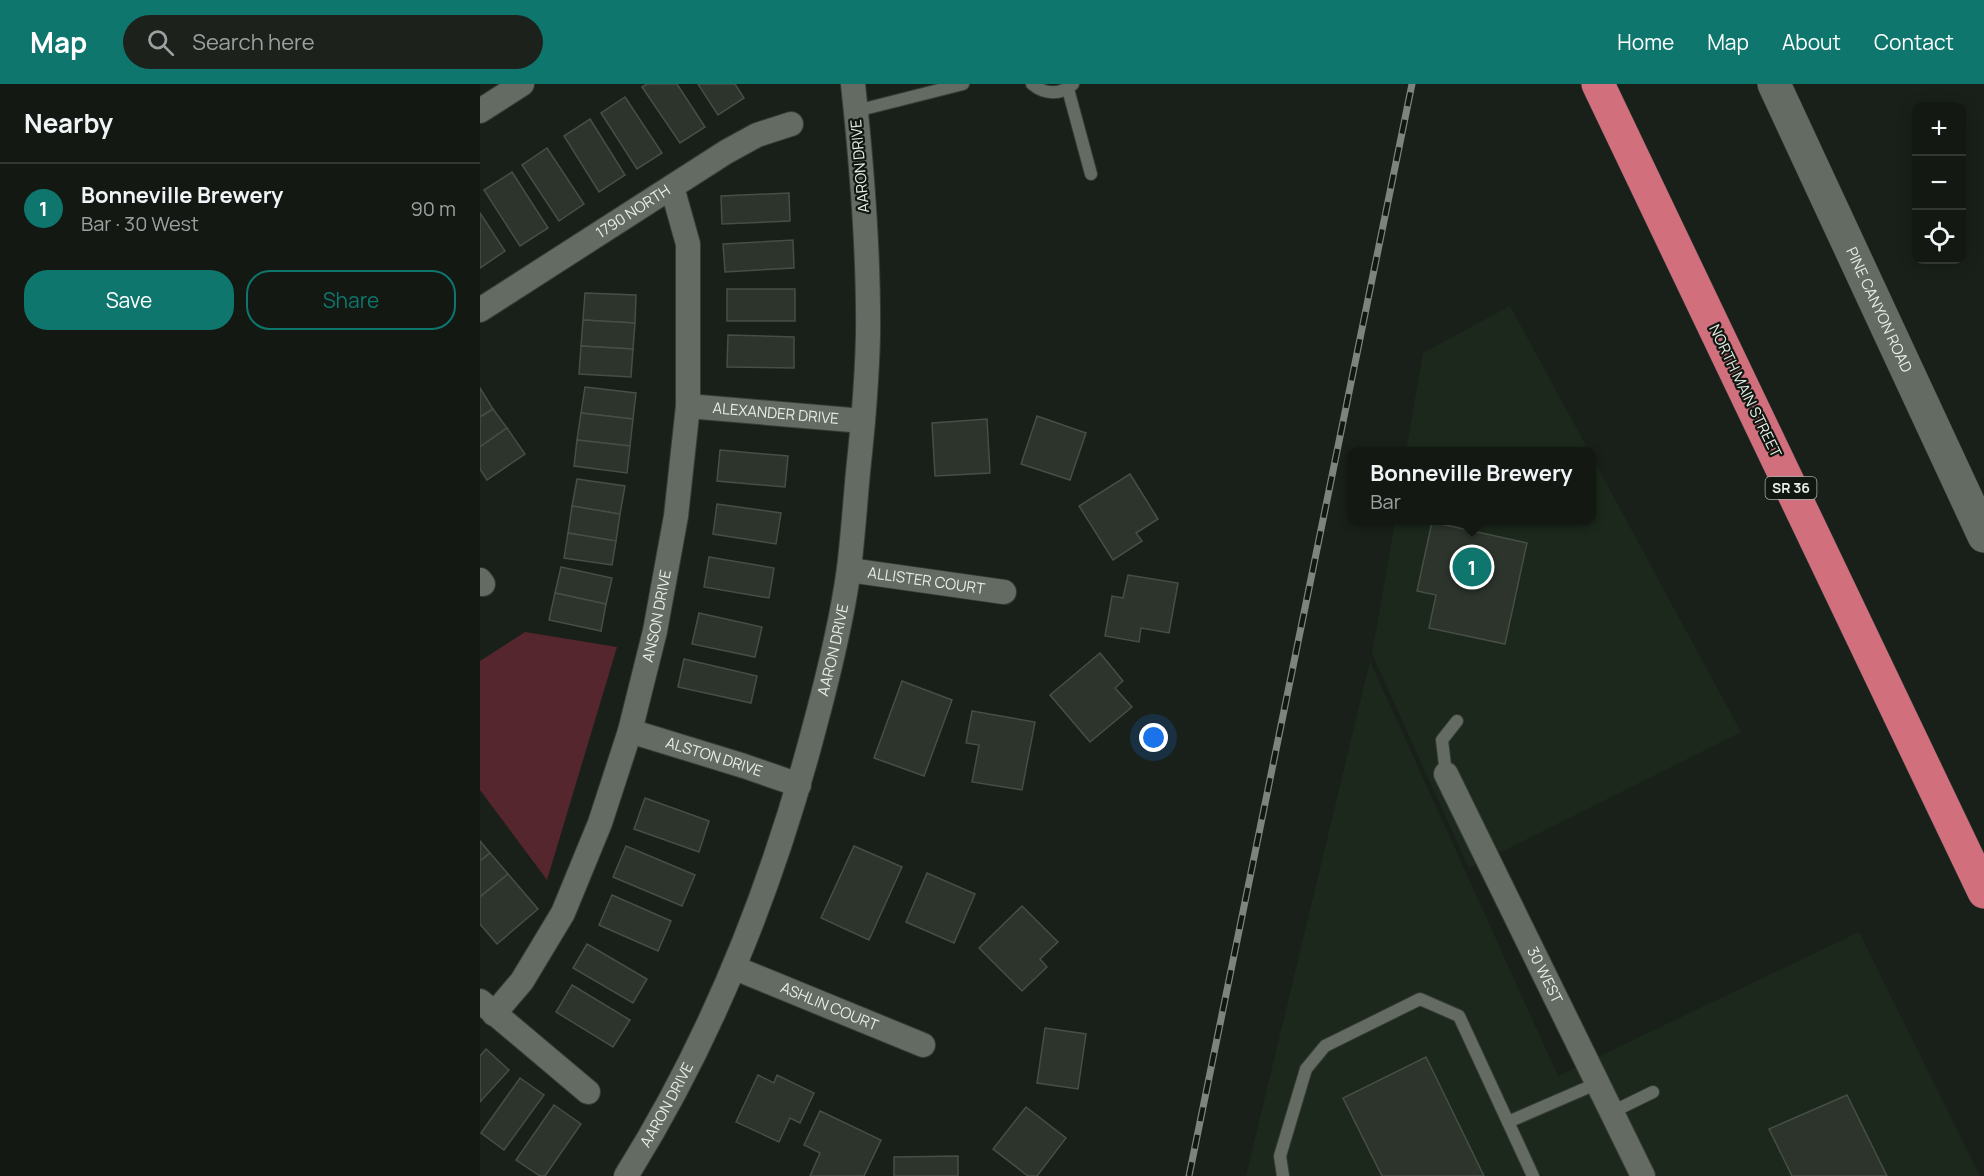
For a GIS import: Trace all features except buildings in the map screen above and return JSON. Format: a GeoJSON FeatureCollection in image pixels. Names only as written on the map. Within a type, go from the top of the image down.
{"type":"FeatureCollection","features":[{"type":"Feature","properties":{"kind":"highway","name":"NORTH MAIN STREET"},"geometry":{"type":"LineString","coordinates":[[1598,84],[1984,892]]}},
{"type":"Feature","properties":{"kind":"street"},"geometry":{"type":"LineString","coordinates":[[480,111],[522,84]]}},
{"type":"Feature","properties":{"kind":"street","name":"AARON DRIVE"},"geometry":{"type":"LineString","coordinates":[[626,1176],[689,1062],[735,968],[800,785],[828,676],[849,570],[863,421],[868,336],[863,179],[853,84]]}},
{"type":"Feature","properties":{"kind":"street","name":"PINE CANYON ROAD"},"geometry":{"type":"LineString","coordinates":[[1774,84],[1984,536]]}},
{"type":"Feature","properties":{"kind":"street","name":"1790 NORTH"},"geometry":{"type":"LineString","coordinates":[[480,310],[726,152],[757,135],[791,124]]}},
{"type":"Feature","properties":{"kind":"street","name":"ANSON DRIVE"},"geometry":{"type":"LineString","coordinates":[[487,1007],[522,981],[563,913],[600,823],[630,731],[655,631],[672,539],[688,406],[688,244],[672,187]]}},
{"type":"Feature","properties":{"kind":"street","name":"ALEXANDER DRIVE"},"geometry":{"type":"LineString","coordinates":[[688,406],[863,421]]}},
{"type":"Feature","properties":{"kind":"street","name":"ALLISTER COURT"},"geometry":{"type":"LineString","coordinates":[[849,570],[1004,592]]}},
{"type":"Feature","properties":{"kind":"street","name":"ALSTON DRIVE"},"geometry":{"type":"LineString","coordinates":[[630,731],[800,785]]}},
{"type":"Feature","properties":{"kind":"street","name":"30 WEST"},"geometry":{"type":"LineString","coordinates":[[1446,774],[1643,1176]]}},
{"type":"Feature","properties":{"kind":"street","name":"ASHLIN COURT"},"geometry":{"type":"LineString","coordinates":[[735,968],[923,1045]]}},
{"type":"Feature","properties":{"kind":"street"},"geometry":{"type":"LineString","coordinates":[[487,1007],[588,1092]]}},
{"type":"Feature","properties":{"kind":"lane"},"geometry":{"type":"LineString","coordinates":[[856,111],[963,84]]}},
{"type":"Feature","properties":{"kind":"lane"},"geometry":{"type":"LineString","coordinates":[[1032,84],[1049,93],[1071,86],[1091,174]]}},
{"type":"Feature","properties":{"kind":"lane"},"geometry":{"type":"LineString","coordinates":[[1446,774],[1442,740],[1457,722]]}},
{"type":"Feature","properties":{"kind":"lane"},"geometry":{"type":"LineString","coordinates":[[1283,1176],[1280,1156],[1306,1069],[1325,1046],[1420,999],[1459,1016],[1533,1176]]}},
{"type":"Feature","properties":{"kind":"lane"},"geometry":{"type":"LineString","coordinates":[[1508,1122],[1598,1083]]}},
{"type":"Feature","properties":{"kind":"lane"},"geometry":{"type":"LineString","coordinates":[[1612,1112],[1653,1092]]}},
{"type":"Feature","properties":{"kind":"shaded area"},"geometry":{"type":"Polygon","coordinates":[[[1510,306],[1587,447],[1407,447],[1423,353],[1510,306]]]}},
{"type":"Feature","properties":{"kind":"shaded area"},"geometry":{"type":"Polygon","coordinates":[[[1596,464],[1741,732],[1469,868],[1372,654],[1394,525],[1596,525],[1596,464]]]}},
{"type":"Feature","properties":{"kind":"shaded area"},"geometry":{"type":"Polygon","coordinates":[[[525,632],[617,647],[547,880],[480,790],[480,661],[525,632]]]}},
{"type":"Feature","properties":{"kind":"shaded area"},"geometry":{"type":"Polygon","coordinates":[[[1370,661],[1558,1076],[1859,932],[1980,1176],[1246,1176],[1370,661]]]}},
{"type":"Feature","properties":{"kind":"railway"},"geometry":{"type":"LineString","coordinates":[[1189,1176],[1412,84]]}},
{"type":"Feature","properties":{"kind":"place","name":"Bonneville Brewery"},"geometry":{"type":"Point","coordinates":[1472,567]}}]}
